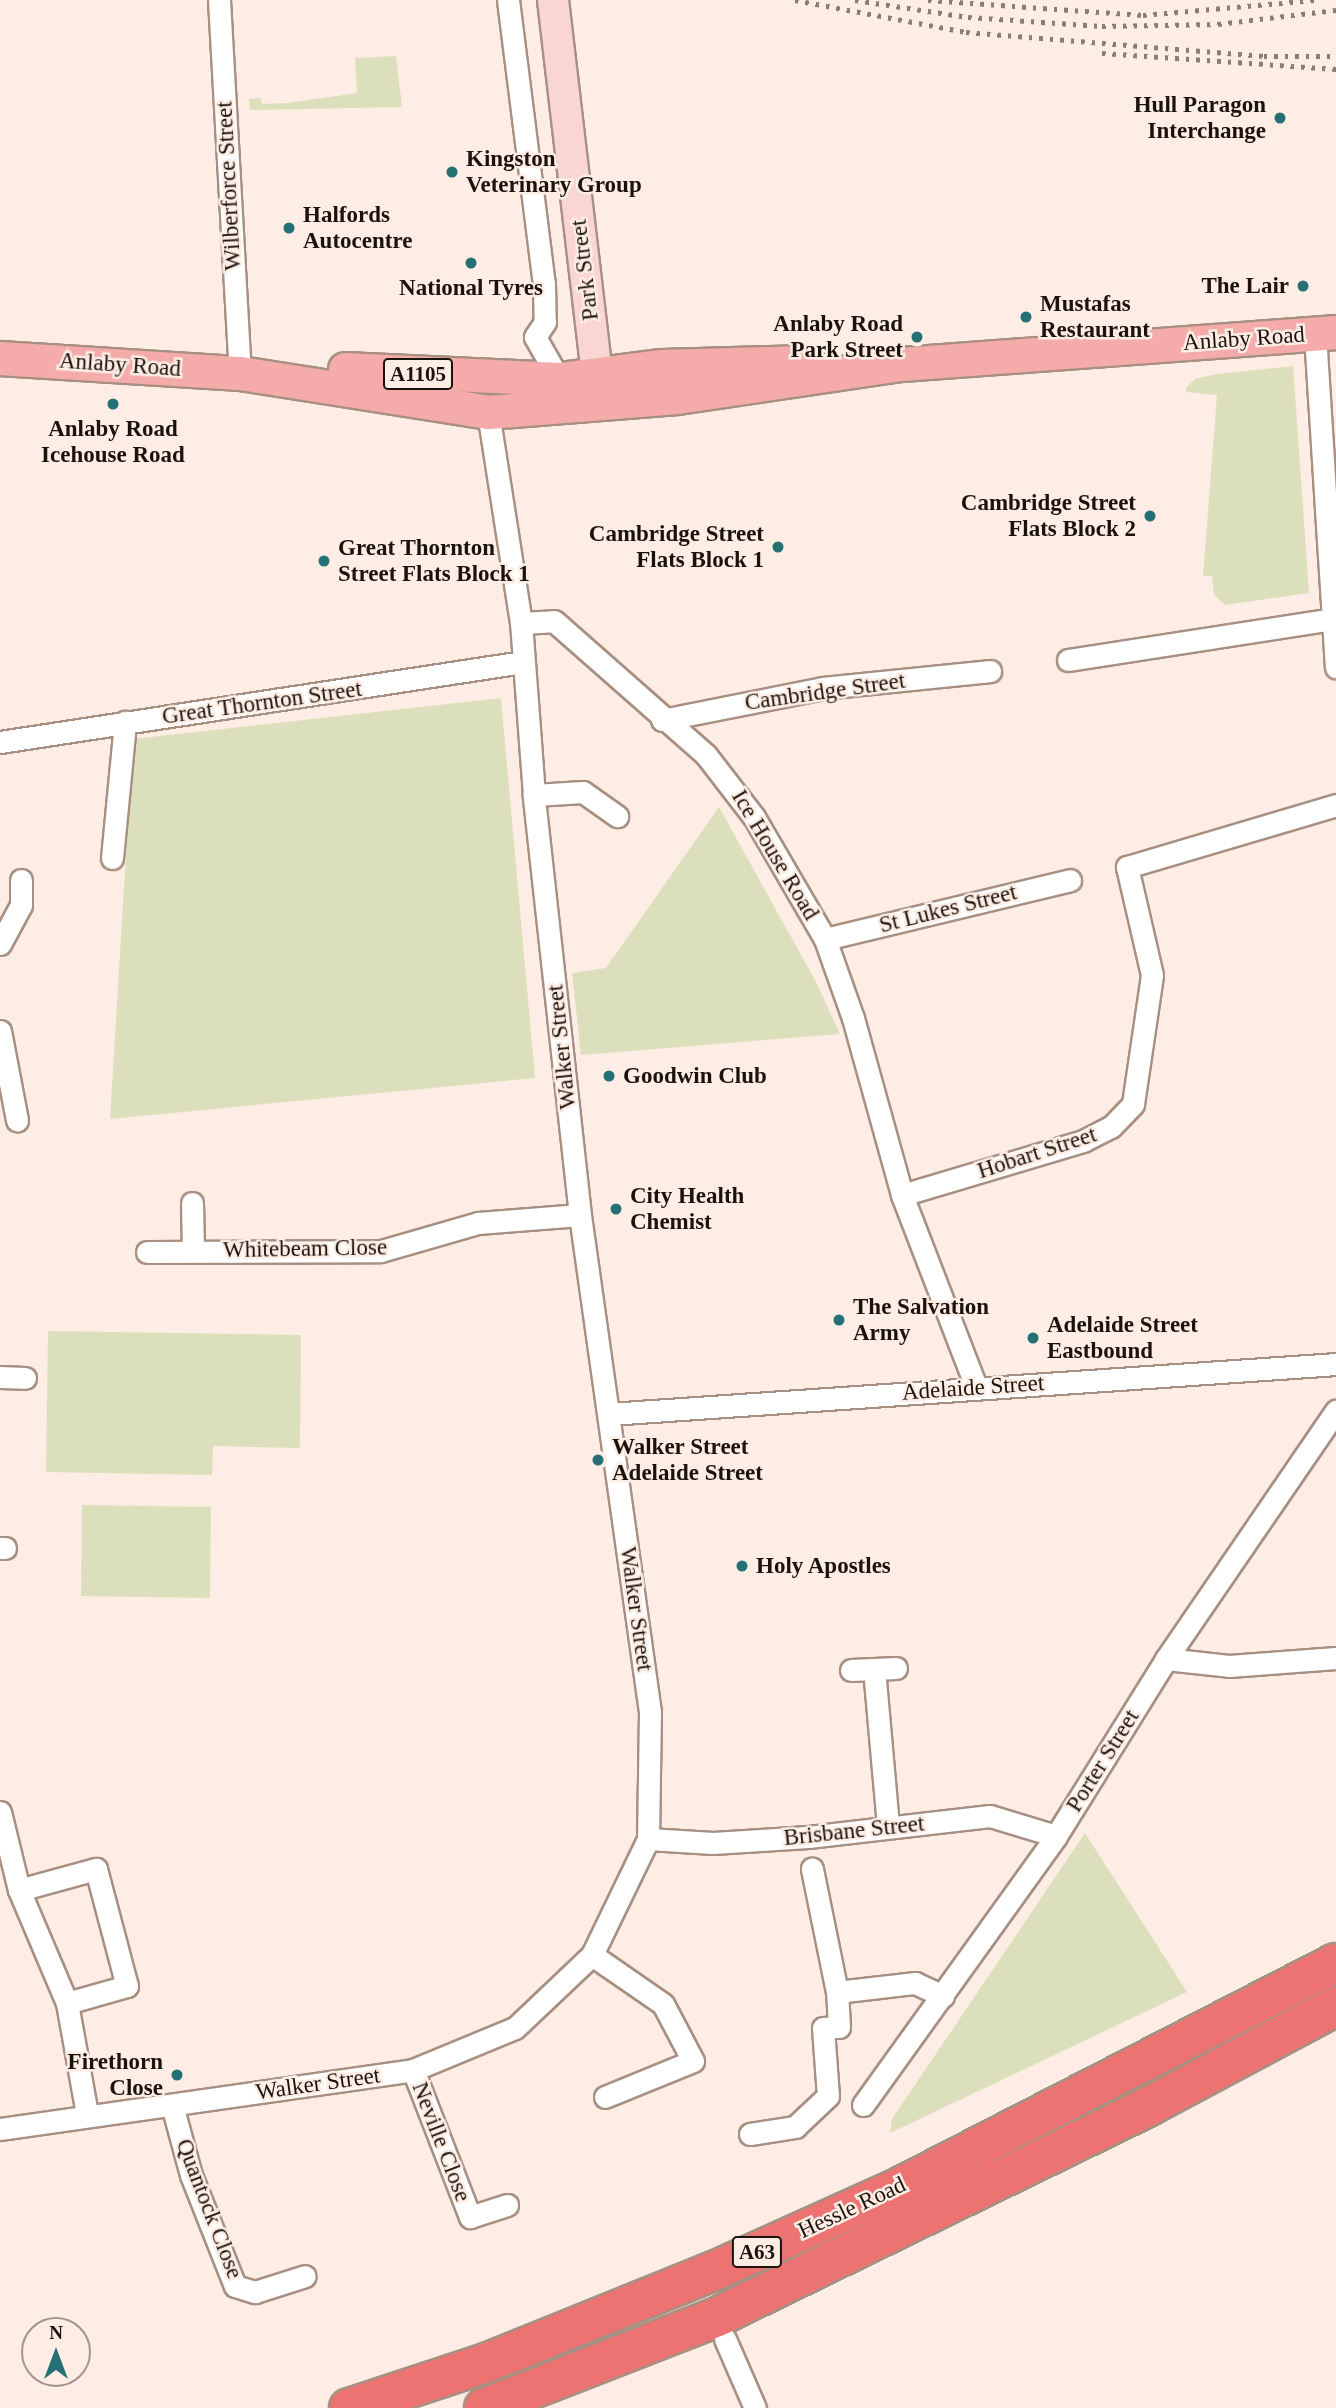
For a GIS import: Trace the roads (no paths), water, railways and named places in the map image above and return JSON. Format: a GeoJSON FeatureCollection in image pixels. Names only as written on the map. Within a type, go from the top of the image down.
{"type":"FeatureCollection","features":[{"type":"Feature","properties":{"kind":"highway"},"geometry":{"type":"LineString","coordinates":[[1148,2057],[1336,1943]]}},
{"type":"Feature","properties":{"kind":"highway","name":"A63"},"geometry":{"type":"LineString","coordinates":[[1148,2057],[1336,1963]]}},
{"type":"Feature","properties":{"kind":"highway","name":"A63"},"geometry":{"type":"LineString","coordinates":[[1149,2106],[1336,2006]]}},
{"type":"Feature","properties":{"kind":"highway"},"geometry":{"type":"LineString","coordinates":[[1149,2106],[1336,2026]]}},
{"type":"Feature","properties":{"kind":"highway","name":"Hessle Road"},"geometry":{"type":"LineString","coordinates":[[349,2408],[486,2363],[714,2271],[900,2187],[1148,2057]]}},
{"type":"Feature","properties":{"kind":"highway","name":"Hessle Road"},"geometry":{"type":"LineString","coordinates":[[484,2408],[717,2317],[1149,2106]]}},
{"type":"Feature","properties":{"kind":"main road","name":"Anlaby Road"},"geometry":{"type":"LineString","coordinates":[[240,373],[277,365],[559,379],[677,397],[901,364],[1325,333]]}},
{"type":"Feature","properties":{"kind":"main road","name":"Anlaby Road"},"geometry":{"type":"LineString","coordinates":[[0,358],[240,373],[488,412],[603,387]]}},
{"type":"Feature","properties":{"kind":"street","name":"Wilberforce Street"},"geometry":{"type":"LineString","coordinates":[[219,0],[240,373]]}},
{"type":"Feature","properties":{"kind":"street","name":"Park Street"},"geometry":{"type":"LineString","coordinates":[[508,0],[544,283],[545,322],[536,337],[559,379]]}},
{"type":"Feature","properties":{"kind":"street","name":"Park Street"},"geometry":{"type":"LineString","coordinates":[[553,0],[594,339],[603,387]]}},
{"type":"Feature","properties":{"kind":"street"},"geometry":{"type":"LineString","coordinates":[[1325,333],[1332,619],[1336,667]]}},
{"type":"Feature","properties":{"kind":"street"},"geometry":{"type":"LineString","coordinates":[[488,412],[521,623]]}},
{"type":"Feature","properties":{"kind":"street"},"geometry":{"type":"LineString","coordinates":[[1068,660],[1332,619]]}},
{"type":"Feature","properties":{"kind":"street","name":"Ice House Road"},"geometry":{"type":"LineString","coordinates":[[521,623],[554,621],[727,777],[825,939],[853,1018],[902,1195],[976,1387]]}},
{"type":"Feature","properties":{"kind":"street","name":"Walker Street"},"geometry":{"type":"LineString","coordinates":[[0,2129],[87,2114],[172,2105],[414,2070],[515,2028],[592,1955],[648,1839],[650,1712],[580,1215],[534,796],[521,623]]}},
{"type":"Feature","properties":{"kind":"street","name":"Great Thornton Street"},"geometry":{"type":"LineString","coordinates":[[0,742],[363,690],[523,662]]}},
{"type":"Feature","properties":{"kind":"street","name":"Cambridge Street"},"geometry":{"type":"LineString","coordinates":[[662,720],[823,688],[990,671]]}},
{"type":"Feature","properties":{"kind":"street"},"geometry":{"type":"LineString","coordinates":[[112,858],[125,722]]}},
{"type":"Feature","properties":{"kind":"street"},"geometry":{"type":"LineString","coordinates":[[534,796],[583,792],[618,816]]}},
{"type":"Feature","properties":{"kind":"street","name":"Hobart Street"},"geometry":{"type":"LineString","coordinates":[[902,1195],[1083,1141],[1111,1127],[1133,1104],[1152,975],[1127,867],[1336,805]]}},
{"type":"Feature","properties":{"kind":"street"},"geometry":{"type":"LineString","coordinates":[[0,944],[21,905],[21,880]]}},
{"type":"Feature","properties":{"kind":"street","name":"St Lukes Street"},"geometry":{"type":"LineString","coordinates":[[825,939],[1070,880]]}},
{"type":"Feature","properties":{"kind":"street"},"geometry":{"type":"LineString","coordinates":[[0,1031],[17,1120]]}},
{"type":"Feature","properties":{"kind":"street","name":"Whitebeam Close"},"geometry":{"type":"LineString","coordinates":[[192,1203],[193,1251]]}},
{"type":"Feature","properties":{"kind":"street","name":"Whitebeam Close"},"geometry":{"type":"LineString","coordinates":[[147,1252],[381,1251],[478,1223],[580,1215]]}},
{"type":"Feature","properties":{"kind":"street","name":"Adelaide Street"},"geometry":{"type":"LineString","coordinates":[[610,1414],[1336,1364]]}},
{"type":"Feature","properties":{"kind":"street"},"geometry":{"type":"LineString","coordinates":[[0,1377],[25,1378]]}},
{"type":"Feature","properties":{"kind":"street","name":"Porter Street"},"geometry":{"type":"LineString","coordinates":[[863,2105],[1056,1836],[1166,1659],[1336,1411]]}},
{"type":"Feature","properties":{"kind":"street"},"geometry":{"type":"LineString","coordinates":[[1166,1659],[1230,1666],[1336,1658]]}},
{"type":"Feature","properties":{"kind":"street"},"geometry":{"type":"LineString","coordinates":[[851,1670],[897,1668]]}},
{"type":"Feature","properties":{"kind":"street"},"geometry":{"type":"LineString","coordinates":[[874,1669],[888,1827]]}},
{"type":"Feature","properties":{"kind":"street"},"geometry":{"type":"LineString","coordinates":[[0,1812],[19,1890],[67,2003],[87,2114]]}},
{"type":"Feature","properties":{"kind":"street","name":"Brisbane Street"},"geometry":{"type":"LineString","coordinates":[[648,1839],[713,1843],[990,1816],[1056,1836]]}},
{"type":"Feature","properties":{"kind":"street"},"geometry":{"type":"LineString","coordinates":[[19,1890],[96,1869],[127,1986],[67,2003]]}},
{"type":"Feature","properties":{"kind":"street"},"geometry":{"type":"LineString","coordinates":[[750,2134],[795,2127],[828,2096],[823,2028],[839,2026],[837,1992],[813,1869]]}},
{"type":"Feature","properties":{"kind":"street"},"geometry":{"type":"LineString","coordinates":[[592,1955],[663,2004],[693,2061],[605,2097]]}},
{"type":"Feature","properties":{"kind":"street"},"geometry":{"type":"LineString","coordinates":[[837,1992],[915,1983],[943,1996]]}},
{"type":"Feature","properties":{"kind":"street","name":"Neville Close"},"geometry":{"type":"LineString","coordinates":[[414,2070],[470,2217],[507,2205]]}},
{"type":"Feature","properties":{"kind":"street","name":"Quantock Close"},"geometry":{"type":"LineString","coordinates":[[172,2105],[191,2175],[234,2286],[255,2292],[305,2276]]}},
{"type":"Feature","properties":{"kind":"street"},"geometry":{"type":"LineString","coordinates":[[725,2339],[755,2408]]}},
{"type":"Feature","properties":{"kind":"railway"},"geometry":{"type":"LineString","coordinates":[[795,0],[966,32],[1264,56],[1336,56]]}},
{"type":"Feature","properties":{"kind":"railway"},"geometry":{"type":"LineString","coordinates":[[855,0],[968,17],[1102,26],[1218,24],[1336,10]]}},
{"type":"Feature","properties":{"kind":"railway"},"geometry":{"type":"LineString","coordinates":[[928,0],[1143,15],[1316,0]]}},
{"type":"Feature","properties":{"kind":"railway"},"geometry":{"type":"LineString","coordinates":[[1102,53],[1336,69]]}},
{"type":"Feature","properties":{"kind":"place","name":"Hull Paragon Interchange"},"geometry":{"type":"Point","coordinates":[1280,118]}},
{"type":"Feature","properties":{"kind":"place","name":"Kingston Veterinary Group"},"geometry":{"type":"Point","coordinates":[452,172]}},
{"type":"Feature","properties":{"kind":"place","name":"Halfords Autocentre"},"geometry":{"type":"Point","coordinates":[289,228]}},
{"type":"Feature","properties":{"kind":"place","name":"National Tyres"},"geometry":{"type":"Point","coordinates":[471,263]}},
{"type":"Feature","properties":{"kind":"place","name":"The Lair"},"geometry":{"type":"Point","coordinates":[1303,286]}},
{"type":"Feature","properties":{"kind":"place","name":"Mustafas Restaurant"},"geometry":{"type":"Point","coordinates":[1026,317]}},
{"type":"Feature","properties":{"kind":"place","name":"Anlaby Road Park Street"},"geometry":{"type":"Point","coordinates":[917,337]}},
{"type":"Feature","properties":{"kind":"place","name":"Anlaby Road Icehouse Road"},"geometry":{"type":"Point","coordinates":[113,404]}},
{"type":"Feature","properties":{"kind":"place","name":"Cambridge Street Flats Block 2"},"geometry":{"type":"Point","coordinates":[1150,516]}},
{"type":"Feature","properties":{"kind":"place","name":"Cambridge Street Flats Block 1"},"geometry":{"type":"Point","coordinates":[778,547]}},
{"type":"Feature","properties":{"kind":"place","name":"Great Thornton Street Flats Block 1"},"geometry":{"type":"Point","coordinates":[324,561]}},
{"type":"Feature","properties":{"kind":"place","name":"Goodwin Club"},"geometry":{"type":"Point","coordinates":[609,1076]}},
{"type":"Feature","properties":{"kind":"place","name":"City Health Chemist"},"geometry":{"type":"Point","coordinates":[616,1209]}},
{"type":"Feature","properties":{"kind":"place","name":"The Salvation Army"},"geometry":{"type":"Point","coordinates":[839,1320]}},
{"type":"Feature","properties":{"kind":"place","name":"Adelaide Street Eastbound"},"geometry":{"type":"Point","coordinates":[1033,1338]}},
{"type":"Feature","properties":{"kind":"place","name":"Walker Street Adelaide Street"},"geometry":{"type":"Point","coordinates":[598,1460]}},
{"type":"Feature","properties":{"kind":"place","name":"Holy Apostles"},"geometry":{"type":"Point","coordinates":[742,1566]}},
{"type":"Feature","properties":{"kind":"place","name":"Firethorn Close"},"geometry":{"type":"Point","coordinates":[177,2075]}}]}
